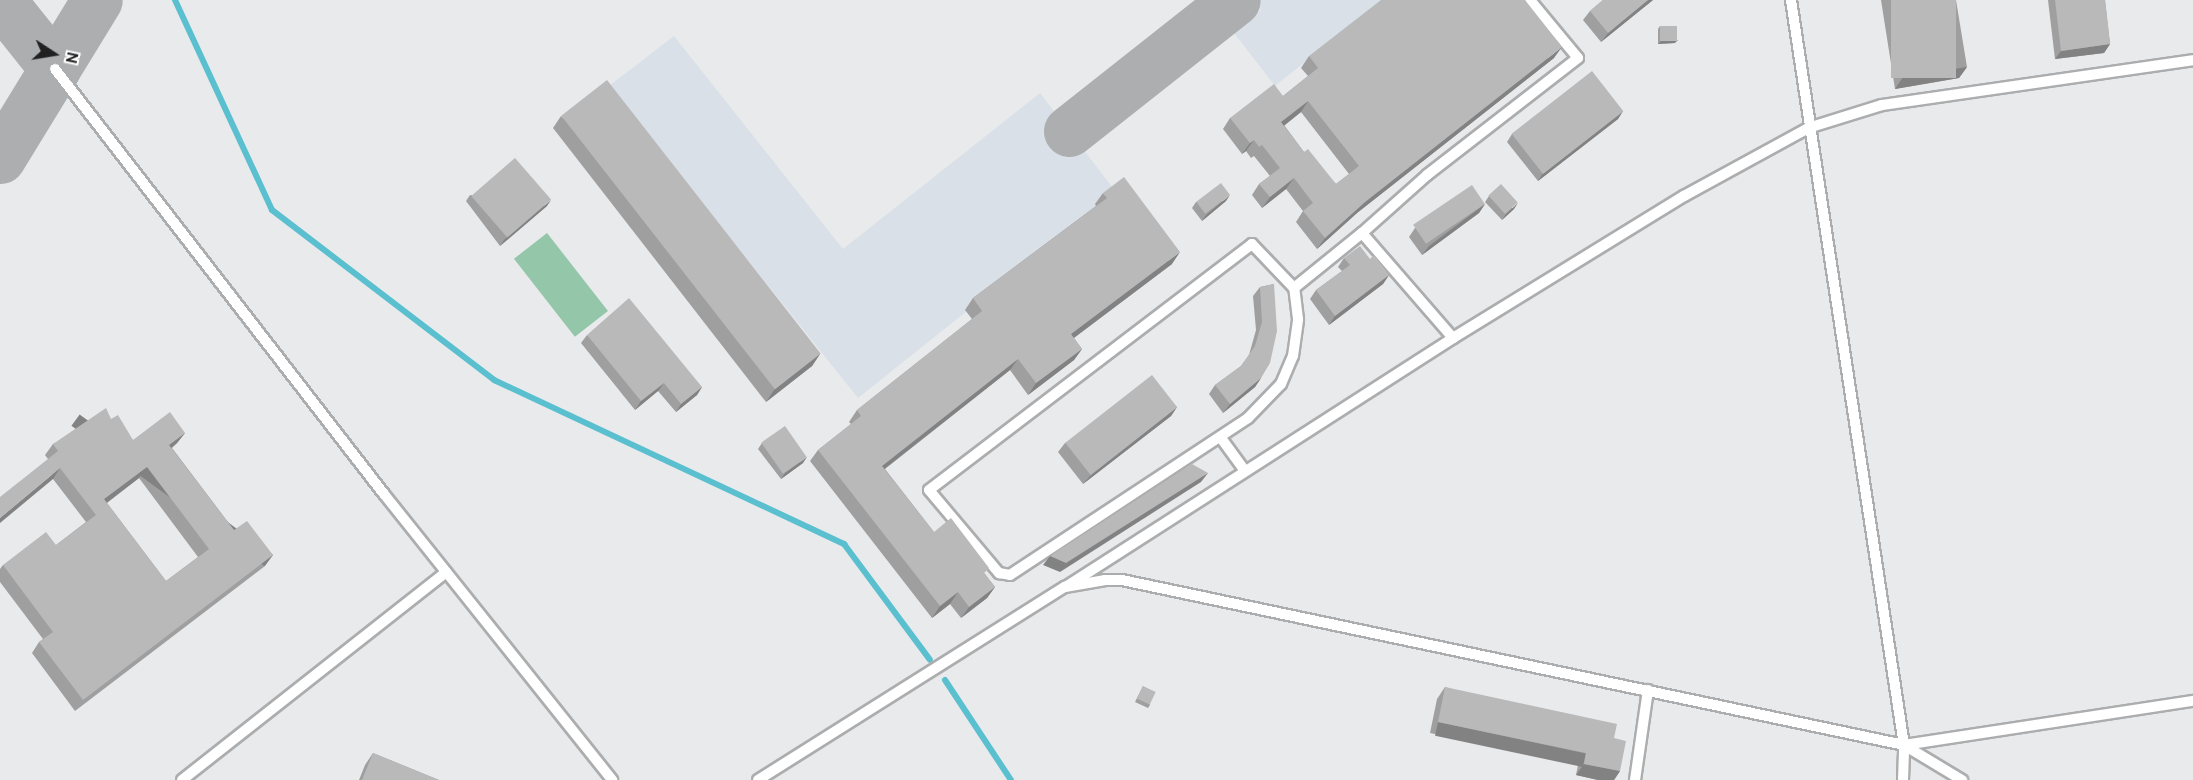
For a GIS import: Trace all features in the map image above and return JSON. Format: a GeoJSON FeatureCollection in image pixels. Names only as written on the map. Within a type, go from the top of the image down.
{"type":"FeatureCollection","features":[{"type":"Feature","properties":{"kind":"lane"},"geometry":{"type":"LineString","coordinates":[[1294,288],[1362,233],[1427,175],[1578,58],[1530,0]]}},
{"type":"Feature","properties":{"kind":"lane"},"geometry":{"type":"LineString","coordinates":[[1791,0],[1904,746],[1903,780]]}},
{"type":"Feature","properties":{"kind":"lane"},"geometry":{"type":"LineString","coordinates":[[758,780],[906,690],[1244,470],[1453,338],[1684,196],[1809,128],[1882,105],[2193,60]]}},
{"type":"Feature","properties":{"kind":"lane"},"geometry":{"type":"LineString","coordinates":[[55,69],[446,572],[612,780]]}},
{"type":"Feature","properties":{"kind":"lane"},"geometry":{"type":"LineString","coordinates":[[1362,233],[1453,338]]}},
{"type":"Feature","properties":{"kind":"lane"},"geometry":{"type":"LineString","coordinates":[[1252,244],[1294,288],[1298,319],[1294,347],[1281,384],[1248,418],[1221,438],[1010,575],[999,573],[928,490],[1252,244]]}},
{"type":"Feature","properties":{"kind":"lane"},"geometry":{"type":"LineString","coordinates":[[1221,438],[1244,470]]}},
{"type":"Feature","properties":{"kind":"lane"},"geometry":{"type":"LineString","coordinates":[[182,780],[446,572]]}},
{"type":"Feature","properties":{"kind":"lane"},"geometry":{"type":"LineString","coordinates":[[1065,587],[1122,580],[1648,690],[1904,746],[1962,780]]}},
{"type":"Feature","properties":{"kind":"lane"},"geometry":{"type":"LineString","coordinates":[[1635,780],[1648,690]]}},
{"type":"Feature","properties":{"kind":"lane"},"geometry":{"type":"LineString","coordinates":[[1904,746],[2193,701]]}},
{"type":"Feature","properties":{"kind":"shaded area"},"geometry":{"type":"Polygon","coordinates":[[[1253,0],[1382,0],[1275,86],[1234,33],[1261,10],[1253,0]]]}},
{"type":"Feature","properties":{"kind":"shaded area"},"geometry":{"type":"Polygon","coordinates":[[[674,36],[843,249],[1040,93],[1116,192],[858,398],[609,86],[674,36]]]}},
{"type":"Feature","properties":{"kind":"green space"},"geometry":{"type":"Polygon","coordinates":[[[547,233],[608,311],[575,337],[514,259],[547,233]]]}},
{"type":"Feature","properties":{"kind":"building"},"geometry":{"type":"Polygon","coordinates":[[[1381,0],[1525,0],[1562,47],[1365,202],[1325,238],[1303,211],[1313,203],[1294,178],[1270,197],[1259,184],[1280,168],[1262,145],[1259,147],[1254,140],[1250,143],[1230,118],[1274,84],[1283,96],[1318,68],[1309,56],[1381,0]],[[1308,101],[1281,122],[1304,152],[1308,149],[1336,184],[1359,166],[1308,101]]]}},
{"type":"Feature","properties":{"kind":"building"},"geometry":{"type":"Polygon","coordinates":[[[1603,0],[1648,0],[1608,33],[1590,11],[1603,0]]]}},
{"type":"Feature","properties":{"kind":"building"},"geometry":{"type":"Polygon","coordinates":[[[1891,0],[1956,0],[1956,78],[1891,78],[1891,0]]]}},
{"type":"Feature","properties":{"kind":"building"},"geometry":{"type":"Polygon","coordinates":[[[2055,0],[2105,0],[2110,44],[2061,51],[2055,0]]]}},
{"type":"Feature","properties":{"kind":"building"},"geometry":{"type":"Polygon","coordinates":[[[1660,26],[1677,26],[1677,41],[1660,41],[1660,26]]]}},
{"type":"Feature","properties":{"kind":"building"},"geometry":{"type":"Polygon","coordinates":[[[1592,71],[1623,111],[1543,174],[1512,134],[1592,71]]]}},
{"type":"Feature","properties":{"kind":"building"},"geometry":{"type":"Polygon","coordinates":[[[607,80],[821,353],[775,389],[561,116],[607,80]]]}},
{"type":"Feature","properties":{"kind":"building"},"geometry":{"type":"Polygon","coordinates":[[[515,158],[551,200],[507,238],[471,196],[515,158]]]}},
{"type":"Feature","properties":{"kind":"building"},"geometry":{"type":"Polygon","coordinates":[[[1124,177],[1180,252],[1071,334],[1082,349],[1036,383],[1018,359],[882,466],[934,532],[951,518],[989,568],[984,573],[995,587],[969,607],[958,592],[940,606],[818,450],[861,416],[857,410],[982,311],[973,298],[1107,198],[1103,193],[1124,177]]]}},
{"type":"Feature","properties":{"kind":"building"},"geometry":{"type":"Polygon","coordinates":[[[1221,183],[1230,195],[1205,214],[1196,202],[1221,183]]]}},
{"type":"Feature","properties":{"kind":"building"},"geometry":{"type":"Polygon","coordinates":[[[1501,184],[1518,203],[1505,214],[1488,195],[1501,184]]]}},
{"type":"Feature","properties":{"kind":"building"},"geometry":{"type":"Polygon","coordinates":[[[1472,185],[1485,204],[1426,244],[1413,225],[1472,185]]]}},
{"type":"Feature","properties":{"kind":"building"},"geometry":{"type":"Polygon","coordinates":[[[1360,246],[1370,259],[1374,255],[1389,275],[1335,316],[1316,290],[1350,265],[1344,258],[1360,246]]]}},
{"type":"Feature","properties":{"kind":"building"},"geometry":{"type":"Polygon","coordinates":[[[1274,284],[1277,331],[1270,363],[1261,378],[1230,404],[1215,385],[1241,366],[1255,346],[1262,322],[1260,287],[1274,284]]]}},
{"type":"Feature","properties":{"kind":"building"},"geometry":{"type":"Polygon","coordinates":[[[629,298],[702,387],[681,404],[664,383],[641,401],[587,335],[629,298]]]}},
{"type":"Feature","properties":{"kind":"building"},"geometry":{"type":"Polygon","coordinates":[[[1152,375],[1177,407],[1091,475],[1065,443],[1152,375]]]}},
{"type":"Feature","properties":{"kind":"building"},"geometry":{"type":"Polygon","coordinates":[[[106,408],[111,419],[118,415],[133,440],[170,412],[185,433],[169,445],[234,530],[247,521],[273,555],[83,700],[39,642],[53,632],[3,565],[46,532],[56,545],[96,515],[60,468],[0,518],[0,497],[58,451],[53,444],[106,408]],[[147,467],[104,499],[166,581],[209,549],[147,467]]]}},
{"type":"Feature","properties":{"kind":"building"},"geometry":{"type":"Polygon","coordinates":[[[785,426],[807,457],[783,474],[761,443],[785,426]]]}},
{"type":"Feature","properties":{"kind":"building"},"geometry":{"type":"Polygon","coordinates":[[[1192,464],[1208,473],[1066,563],[1050,556],[1192,464]]]}},
{"type":"Feature","properties":{"kind":"building"},"geometry":{"type":"Polygon","coordinates":[[[1143,686],[1156,692],[1150,705],[1137,699],[1143,686]]]}},
{"type":"Feature","properties":{"kind":"building"},"geometry":{"type":"Polygon","coordinates":[[[1445,687],[1617,724],[1614,738],[1626,741],[1620,771],[1584,764],[1586,753],[1438,722],[1445,687]]]}},
{"type":"Feature","properties":{"kind":"building"},"geometry":{"type":"Polygon","coordinates":[[[373,753],[439,780],[362,780],[373,753]]]}},
{"type":"Feature","properties":{"kind":"waterway"},"geometry":{"type":"LineString","coordinates":[[175,0],[272,210],[494,380],[844,544],[930,660]]}},
{"type":"Feature","properties":{"kind":"waterway"},"geometry":{"type":"LineString","coordinates":[[945,680],[1011,780]]}},
{"type":"Feature","properties":{"kind":"taxiway"},"geometry":{"type":"LineString","coordinates":[[0,0],[55,69]]}},
{"type":"Feature","properties":{"kind":"taxiway"},"geometry":{"type":"LineString","coordinates":[[0,158],[97,0]]}},
{"type":"Feature","properties":{"kind":"taxiway"},"geometry":{"type":"LineString","coordinates":[[1069,131],[1235,0]]}}]}
